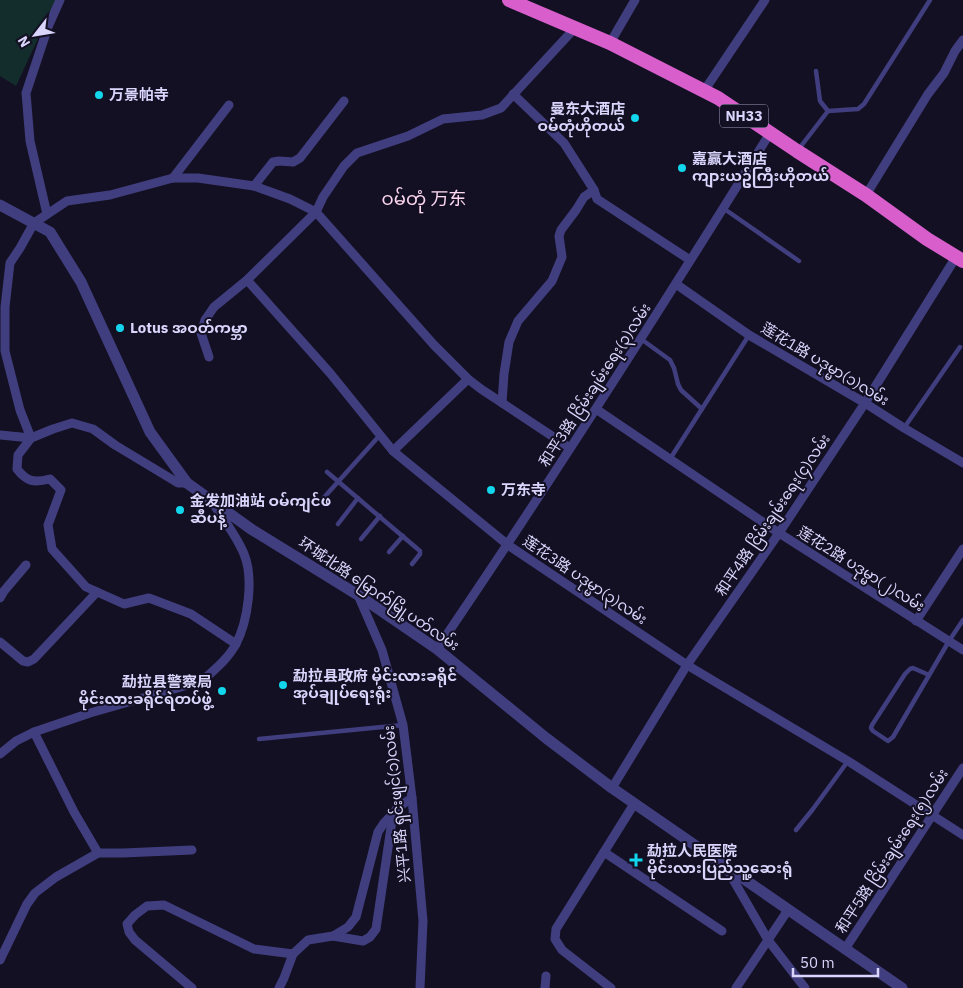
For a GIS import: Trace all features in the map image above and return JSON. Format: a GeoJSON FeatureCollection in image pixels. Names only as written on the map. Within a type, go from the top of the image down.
{"type":"FeatureCollection","features":[{"type":"Feature","properties":{"kind":"highway","name":"NH33"},"geometry":{"type":"LineString","coordinates":[[509,0],[610,43],[718,98],[960,259]]}},
{"type":"Feature","properties":{"kind":"street"},"geometry":{"type":"LineString","coordinates":[[47,214],[30,141],[26,93],[48,27],[60,0]]}},
{"type":"Feature","properties":{"kind":"street"},"geometry":{"type":"LineString","coordinates":[[610,43],[635,0]]}},
{"type":"Feature","properties":{"kind":"street"},"geometry":{"type":"LineString","coordinates":[[704,91],[766,0]]}},
{"type":"Feature","properties":{"kind":"street"},"geometry":{"type":"LineString","coordinates":[[209,357],[201,333],[205,320],[214,307],[247,280],[316,212],[344,166],[357,153],[408,136],[443,120],[482,115],[501,108],[575,28]]}},
{"type":"Feature","properties":{"kind":"street"},"geometry":{"type":"LineString","coordinates":[[866,195],[963,40]]}},
{"type":"Feature","properties":{"kind":"street"},"geometry":{"type":"LineString","coordinates":[[513,94],[564,143],[594,190],[597,199],[690,260]]}},
{"type":"Feature","properties":{"kind":"street"},"geometry":{"type":"LineString","coordinates":[[254,186],[273,162],[293,162],[300,158],[344,101]]}},
{"type":"Feature","properties":{"kind":"street"},"geometry":{"type":"LineString","coordinates":[[173,178],[229,105]]}},
{"type":"Feature","properties":{"kind":"street","name":"和平3路 ငြိမ်းချမ်းရေး(၃)လမ်း"},"geometry":{"type":"LineString","coordinates":[[437,649],[508,545],[596,410],[770,133]]}},
{"type":"Feature","properties":{"kind":"street"},"geometry":{"type":"LineString","coordinates":[[31,438],[20,410],[5,351],[5,307],[10,262],[34,223],[67,201],[110,195],[173,178],[198,178],[254,186],[290,199],[316,212],[434,345],[468,379],[570,448]]}},
{"type":"Feature","properties":{"kind":"street"},"geometry":{"type":"LineString","coordinates":[[502,403],[509,342],[518,321],[552,281],[562,257],[559,236],[561,230],[584,197],[594,190]]}},
{"type":"Feature","properties":{"kind":"street","name":"环城北路 မြောက်မြို့ပတ်လမ်း"},"geometry":{"type":"LineString","coordinates":[[0,205],[50,232],[81,282],[150,432],[187,483],[251,529],[358,595],[437,649],[546,738],[612,788],[902,988]]}},
{"type":"Feature","properties":{"kind":"street","name":"和平4路 ငြိမ်းချမ်းရေး(၄)လမ်း"},"geometry":{"type":"LineString","coordinates":[[612,788],[687,665],[779,533],[960,259]]}},
{"type":"Feature","properties":{"kind":"street","name":"莲花3路 ပဒုမ္မာ(၃)လမ်း"},"geometry":{"type":"LineString","coordinates":[[247,280],[330,373],[393,451],[508,545],[687,665],[848,760],[963,835]]}},
{"type":"Feature","properties":{"kind":"street","name":"莲花1路 ပဒုမ္မာ(၁)လမ်း"},"geometry":{"type":"LineString","coordinates":[[676,284],[749,335],[963,463]]}},
{"type":"Feature","properties":{"kind":"street"},"geometry":{"type":"LineString","coordinates":[[393,451],[468,379]]}},
{"type":"Feature","properties":{"kind":"street","name":"莲花2路 ပဒုမ္မာ(၂)လမ်း"},"geometry":{"type":"LineString","coordinates":[[596,410],[779,533],[963,650]]}},
{"type":"Feature","properties":{"kind":"street"},"geometry":{"type":"LineString","coordinates":[[0,435],[31,438],[72,423],[93,429],[115,445],[178,482],[187,483]]}},
{"type":"Feature","properties":{"kind":"street"},"geometry":{"type":"LineString","coordinates":[[31,438],[18,455],[17,469],[24,478],[38,482],[50,479],[61,490],[48,525],[52,549],[86,587],[124,604],[149,598],[191,614],[236,644]]}},
{"type":"Feature","properties":{"kind":"street"},"geometry":{"type":"LineString","coordinates":[[0,754],[34,732],[90,713],[202,681],[227,656],[236,644],[247,608],[248,568],[236,539],[212,500]]}},
{"type":"Feature","properties":{"kind":"street"},"geometry":{"type":"LineString","coordinates":[[916,621],[963,548]]}},
{"type":"Feature","properties":{"kind":"street"},"geometry":{"type":"LineString","coordinates":[[0,598],[26,565]]}},
{"type":"Feature","properties":{"kind":"street"},"geometry":{"type":"LineString","coordinates":[[0,642],[22,661],[28,662],[34,659],[97,592]]}},
{"type":"Feature","properties":{"kind":"street","name":"兴平1路 ရှင်းဖျင်(၁)လမ်း"},"geometry":{"type":"LineString","coordinates":[[358,595],[382,650],[403,725],[412,798],[423,921],[420,988]]}},
{"type":"Feature","properties":{"kind":"street"},"geometry":{"type":"LineString","coordinates":[[34,732],[74,812],[98,854]]}},
{"type":"Feature","properties":{"kind":"street","name":"和平5路 ငြိမ်းချမ်းရေး(၅)လမ်း"},"geometry":{"type":"LineString","coordinates":[[844,949],[963,768]]}},
{"type":"Feature","properties":{"kind":"street"},"geometry":{"type":"LineString","coordinates":[[333,936],[348,926],[356,917],[378,832],[397,808],[412,798]]}},
{"type":"Feature","properties":{"kind":"street"},"geometry":{"type":"LineString","coordinates":[[611,988],[562,950],[555,939],[556,929],[634,804]]}},
{"type":"Feature","properties":{"kind":"street"},"geometry":{"type":"LineString","coordinates":[[279,988],[293,954],[308,940],[333,936],[363,941],[370,937],[376,928],[393,814]]}},
{"type":"Feature","properties":{"kind":"street"},"geometry":{"type":"LineString","coordinates":[[0,960],[27,904],[36,893],[56,877],[98,854],[192,850]]}},
{"type":"Feature","properties":{"kind":"street"},"geometry":{"type":"LineString","coordinates":[[604,852],[722,931]]}},
{"type":"Feature","properties":{"kind":"street"},"geometry":{"type":"LineString","coordinates":[[725,866],[768,940],[805,988]]}},
{"type":"Feature","properties":{"kind":"street"},"geometry":{"type":"LineString","coordinates":[[192,988],[135,940],[129,932],[127,924],[135,914],[147,906],[164,905],[254,949],[293,954]]}},
{"type":"Feature","properties":{"kind":"street"},"geometry":{"type":"LineString","coordinates":[[736,988],[788,910]]}},
{"type":"Feature","properties":{"kind":"street"},"geometry":{"type":"LineString","coordinates":[[545,988],[546,976]]}},
{"type":"Feature","properties":{"kind":"lane"},"geometry":{"type":"LineString","coordinates":[[797,151],[828,111],[858,108],[864,104],[930,0]]}},
{"type":"Feature","properties":{"kind":"lane"},"geometry":{"type":"LineString","coordinates":[[816,71],[820,101],[828,111]]}},
{"type":"Feature","properties":{"kind":"lane"},"geometry":{"type":"LineString","coordinates":[[723,208],[799,261]]}},
{"type":"Feature","properties":{"kind":"lane"},"geometry":{"type":"LineString","coordinates":[[670,460],[749,335]]}},
{"type":"Feature","properties":{"kind":"lane"},"geometry":{"type":"LineString","coordinates":[[640,339],[670,360],[681,390],[702,409]]}},
{"type":"Feature","properties":{"kind":"lane"},"geometry":{"type":"LineString","coordinates":[[904,428],[960,347]]}},
{"type":"Feature","properties":{"kind":"lane"},"geometry":{"type":"LineString","coordinates":[[319,503],[380,434]]}},
{"type":"Feature","properties":{"kind":"lane"},"geometry":{"type":"LineString","coordinates":[[327,472],[420,551],[420,554],[412,564]]}},
{"type":"Feature","properties":{"kind":"lane"},"geometry":{"type":"LineString","coordinates":[[338,524],[358,498]]}},
{"type":"Feature","properties":{"kind":"lane"},"geometry":{"type":"LineString","coordinates":[[362,539],[380,516]]}},
{"type":"Feature","properties":{"kind":"lane"},"geometry":{"type":"LineString","coordinates":[[389,552],[403,536]]}},
{"type":"Feature","properties":{"kind":"lane"},"geometry":{"type":"LineString","coordinates":[[929,675],[913,668],[905,674],[872,725],[873,732],[888,741],[891,739],[963,620]]}},
{"type":"Feature","properties":{"kind":"lane"},"geometry":{"type":"LineString","coordinates":[[259,739],[403,725]]}},
{"type":"Feature","properties":{"kind":"lane"},"geometry":{"type":"LineString","coordinates":[[796,830],[848,760]]}},
{"type":"Feature","properties":{"kind":"green space"},"geometry":{"type":"Polygon","coordinates":[[[0,0],[56,0],[16,86],[0,76],[0,0]]]}},
{"type":"Feature","properties":{"kind":"place","name":"万景帕寺"},"geometry":{"type":"Point","coordinates":[99,95]}},
{"type":"Feature","properties":{"kind":"place","name":"曼东大酒店 ဝမ်တုံဟိုတယ်"},"geometry":{"type":"Point","coordinates":[635,118]}},
{"type":"Feature","properties":{"kind":"place","name":"嘉赢大酒店 ကျားယဥ်ကြီးဟိုတယ်"},"geometry":{"type":"Point","coordinates":[682,168]}},
{"type":"Feature","properties":{"kind":"place","name":"Lotus အဝတ်ကမ္ဘာ"},"geometry":{"type":"Point","coordinates":[120,328]}},
{"type":"Feature","properties":{"kind":"place","name":"万东寺"},"geometry":{"type":"Point","coordinates":[491,490]}},
{"type":"Feature","properties":{"kind":"place","name":"金发加油站 ဝမ်ကျင်ဖ ဆီပန့်"},"geometry":{"type":"Point","coordinates":[180,510]}},
{"type":"Feature","properties":{"kind":"place","name":"勐拉县政府 မိုင်းလားခရိုင် အုပ်ချုပ်ရေးရုံး"},"geometry":{"type":"Point","coordinates":[283,685]}},
{"type":"Feature","properties":{"kind":"place","name":"勐拉县警察局 မိုင်းလားခရိုင်ရဲတပ်ဖွဲ့"},"geometry":{"type":"Point","coordinates":[222,691]}},
{"type":"Feature","properties":{"kind":"place","name":"勐拉人民医院 မိုင်းလားပြည်သူ့ဆေးရုံ"},"geometry":{"type":"Point","coordinates":[636,860]}},
{"type":"Feature","properties":{"kind":"district","name":"ဝမ်တုံ 万东"},"geometry":{"type":"Point","coordinates":[424,199]}}]}
